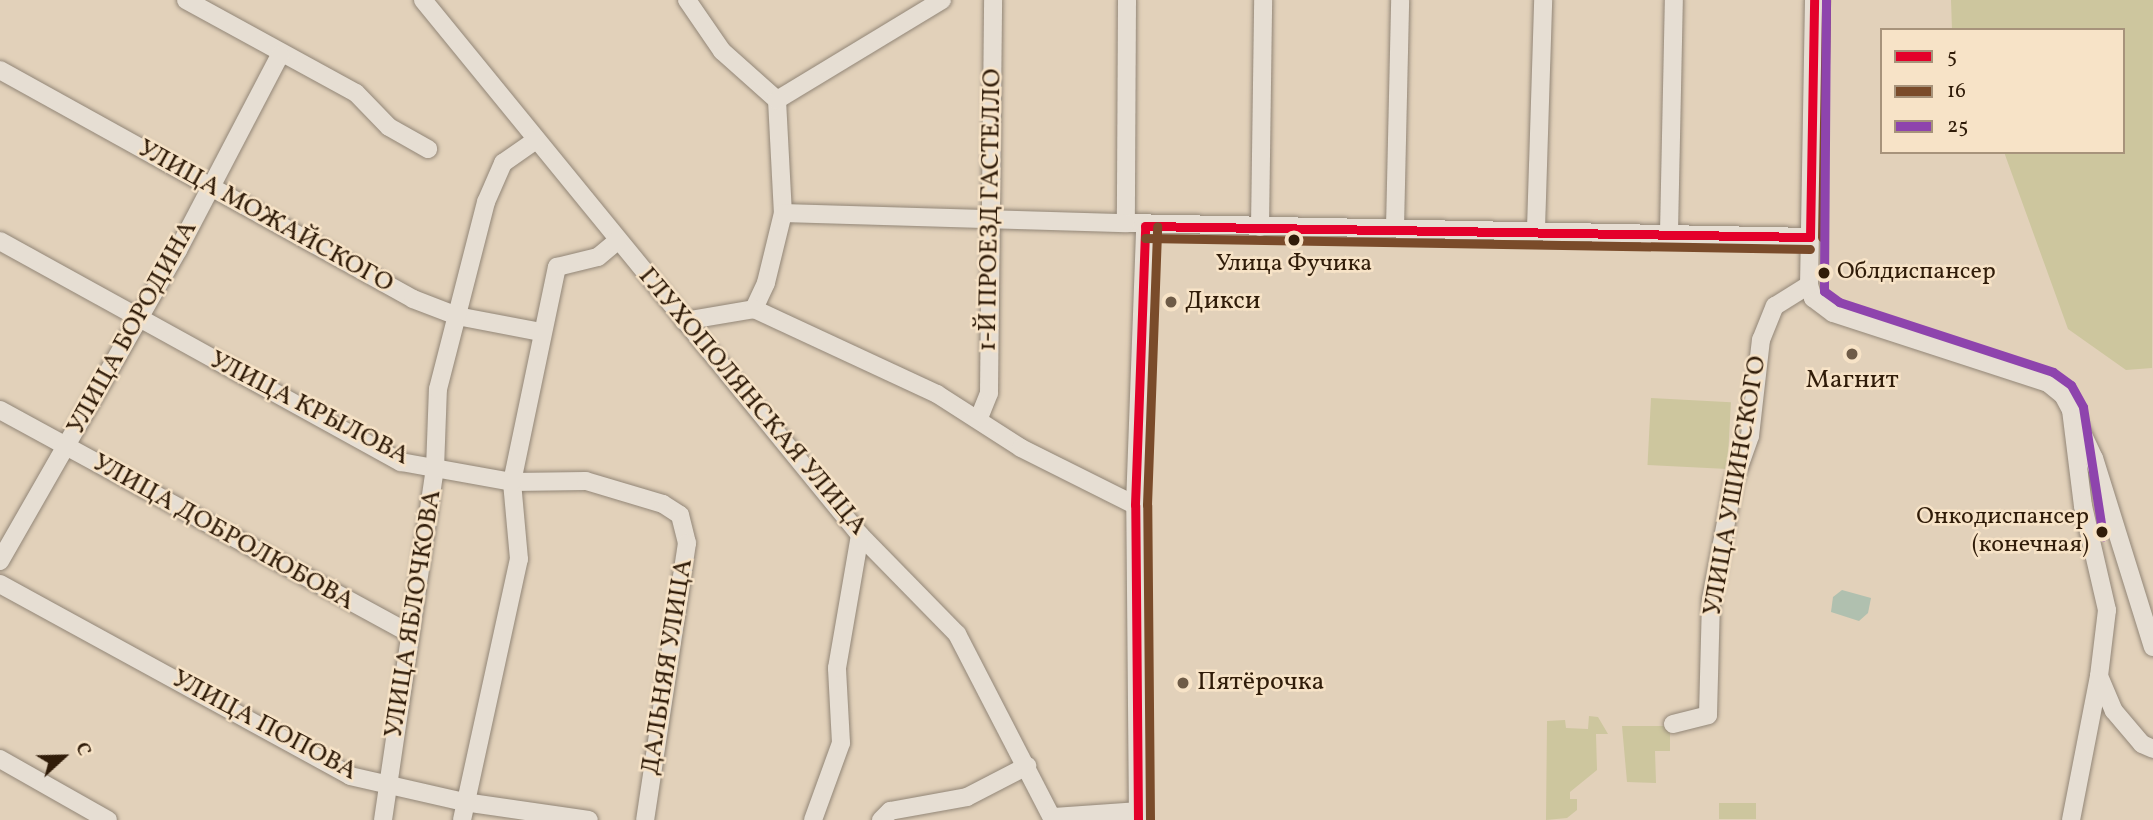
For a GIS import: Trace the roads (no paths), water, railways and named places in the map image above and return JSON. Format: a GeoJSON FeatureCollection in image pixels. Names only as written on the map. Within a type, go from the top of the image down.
{"type":"FeatureCollection","features":[{"type":"Feature","properties":{"kind":"street"},"geometry":{"type":"LineString","coordinates":[[186,0],[280,55],[356,93],[389,127],[428,149]]}},
{"type":"Feature","properties":{"kind":"street","name":"ГЛУХОПОЛЯНСКАЯ УЛИЦА"},"geometry":{"type":"LineString","coordinates":[[423,0],[860,535],[960,638],[1052,819]]}},
{"type":"Feature","properties":{"kind":"street"},"geometry":{"type":"LineString","coordinates":[[687,0],[722,51],[777,100],[783,213],[766,283],[754,309]]}},
{"type":"Feature","properties":{"kind":"street"},"geometry":{"type":"LineString","coordinates":[[777,100],[942,0]]}},
{"type":"Feature","properties":{"kind":"street","name":"1-Й ПРОЕЗД ГАСТЕЛЛО"},"geometry":{"type":"LineString","coordinates":[[979,418],[989,393],[993,0]]}},
{"type":"Feature","properties":{"kind":"street"},"geometry":{"type":"LineString","coordinates":[[1126,223],[1127,0]]}},
{"type":"Feature","properties":{"kind":"street"},"geometry":{"type":"LineString","coordinates":[[1260,227],[1264,0]]}},
{"type":"Feature","properties":{"kind":"street"},"geometry":{"type":"LineString","coordinates":[[1395,228],[1400,0]]}},
{"type":"Feature","properties":{"kind":"street"},"geometry":{"type":"LineString","coordinates":[[1536,229],[1543,0]]}},
{"type":"Feature","properties":{"kind":"street"},"geometry":{"type":"LineString","coordinates":[[1669,232],[1674,0]]}},
{"type":"Feature","properties":{"kind":"street"},"geometry":{"type":"LineString","coordinates":[[1814,0],[1809,285],[1818,304],[1833,313],[2048,383],[2063,395],[2094,458],[2153,647]]}},
{"type":"Feature","properties":{"kind":"street","name":"УЛИЦА БОРОДИНА"},"geometry":{"type":"LineString","coordinates":[[0,561],[138,319],[280,55]]}},
{"type":"Feature","properties":{"kind":"street","name":"УЛИЦА МОЖАЙСКОГО"},"geometry":{"type":"LineString","coordinates":[[0,70],[414,299],[457,316],[541,332]]}},
{"type":"Feature","properties":{"kind":"street","name":"УЛИЦА ЯБЛОЧКОВА"},"geometry":{"type":"LineString","coordinates":[[383,820],[435,469],[438,389],[486,202],[503,163],[536,139]]}},
{"type":"Feature","properties":{"kind":"street"},"geometry":{"type":"LineString","coordinates":[[783,213],[992,217],[1144,226],[1536,229],[1810,237]]}},
{"type":"Feature","properties":{"kind":"street"},"geometry":{"type":"LineString","coordinates":[[1052,819],[1138,815],[1135,505],[1144,226]]}},
{"type":"Feature","properties":{"kind":"street","name":"УЛИЦА КРЫЛОВА"},"geometry":{"type":"LineString","coordinates":[[0,240],[138,319],[401,462],[512,482],[586,481],[663,504],[680,515]]}},
{"type":"Feature","properties":{"kind":"street"},"geometry":{"type":"LineString","coordinates":[[462,820],[519,559],[512,482],[541,332],[557,267],[598,257],[618,240]]}},
{"type":"Feature","properties":{"kind":"street","name":"УЛИЦА УШИНСКОГО"},"geometry":{"type":"LineString","coordinates":[[1673,724],[1708,715],[1711,600],[1734,481],[1750,436],[1762,340],[1775,306],[1809,285]]}},
{"type":"Feature","properties":{"kind":"street"},"geometry":{"type":"LineString","coordinates":[[684,321],[754,309],[979,418],[1021,448],[1135,505]]}},
{"type":"Feature","properties":{"kind":"street","name":"УЛИЦА ДОБРОЛЮБОВА"},"geometry":{"type":"LineString","coordinates":[[0,410],[410,634]]}},
{"type":"Feature","properties":{"kind":"street"},"geometry":{"type":"LineString","coordinates":[[2071,410],[2083,506],[2105,590],[2099,676],[2071,820]]}},
{"type":"Feature","properties":{"kind":"street","name":"ДАЛЬНЯЯ УЛИЦА"},"geometry":{"type":"LineString","coordinates":[[645,820],[687,543],[680,515]]}},
{"type":"Feature","properties":{"kind":"street"},"geometry":{"type":"LineString","coordinates":[[813,820],[841,743],[837,668],[860,535]]}},
{"type":"Feature","properties":{"kind":"street","name":"УЛИЦА ПОПОВА"},"geometry":{"type":"LineString","coordinates":[[0,584],[350,776],[464,802],[589,820]]}},
{"type":"Feature","properties":{"kind":"street"},"geometry":{"type":"LineString","coordinates":[[2099,676],[2114,711],[2142,744],[2153,750]]}},
{"type":"Feature","properties":{"kind":"street"},"geometry":{"type":"LineString","coordinates":[[0,758],[108,820]]}},
{"type":"Feature","properties":{"kind":"street"},"geometry":{"type":"LineString","coordinates":[[881,820],[890,811],[967,797],[1027,766]]}},
{"type":"Feature","properties":{"kind":"place","name":"Улица Фучика"},"geometry":{"type":"Point","coordinates":[1294,240]}},
{"type":"Feature","properties":{"kind":"place","name":"Облдиспансер"},"geometry":{"type":"Point","coordinates":[1824,273]}},
{"type":"Feature","properties":{"kind":"place","name":"Дикси"},"geometry":{"type":"Point","coordinates":[1171,302]}},
{"type":"Feature","properties":{"kind":"place","name":"Магнит"},"geometry":{"type":"Point","coordinates":[1852,354]}},
{"type":"Feature","properties":{"kind":"place","name":"Онкодиспансер (конечная)"},"geometry":{"type":"Point","coordinates":[2102,532]}},
{"type":"Feature","properties":{"kind":"place","name":"Пятёрочка"},"geometry":{"type":"Point","coordinates":[1183,683]}}]}
